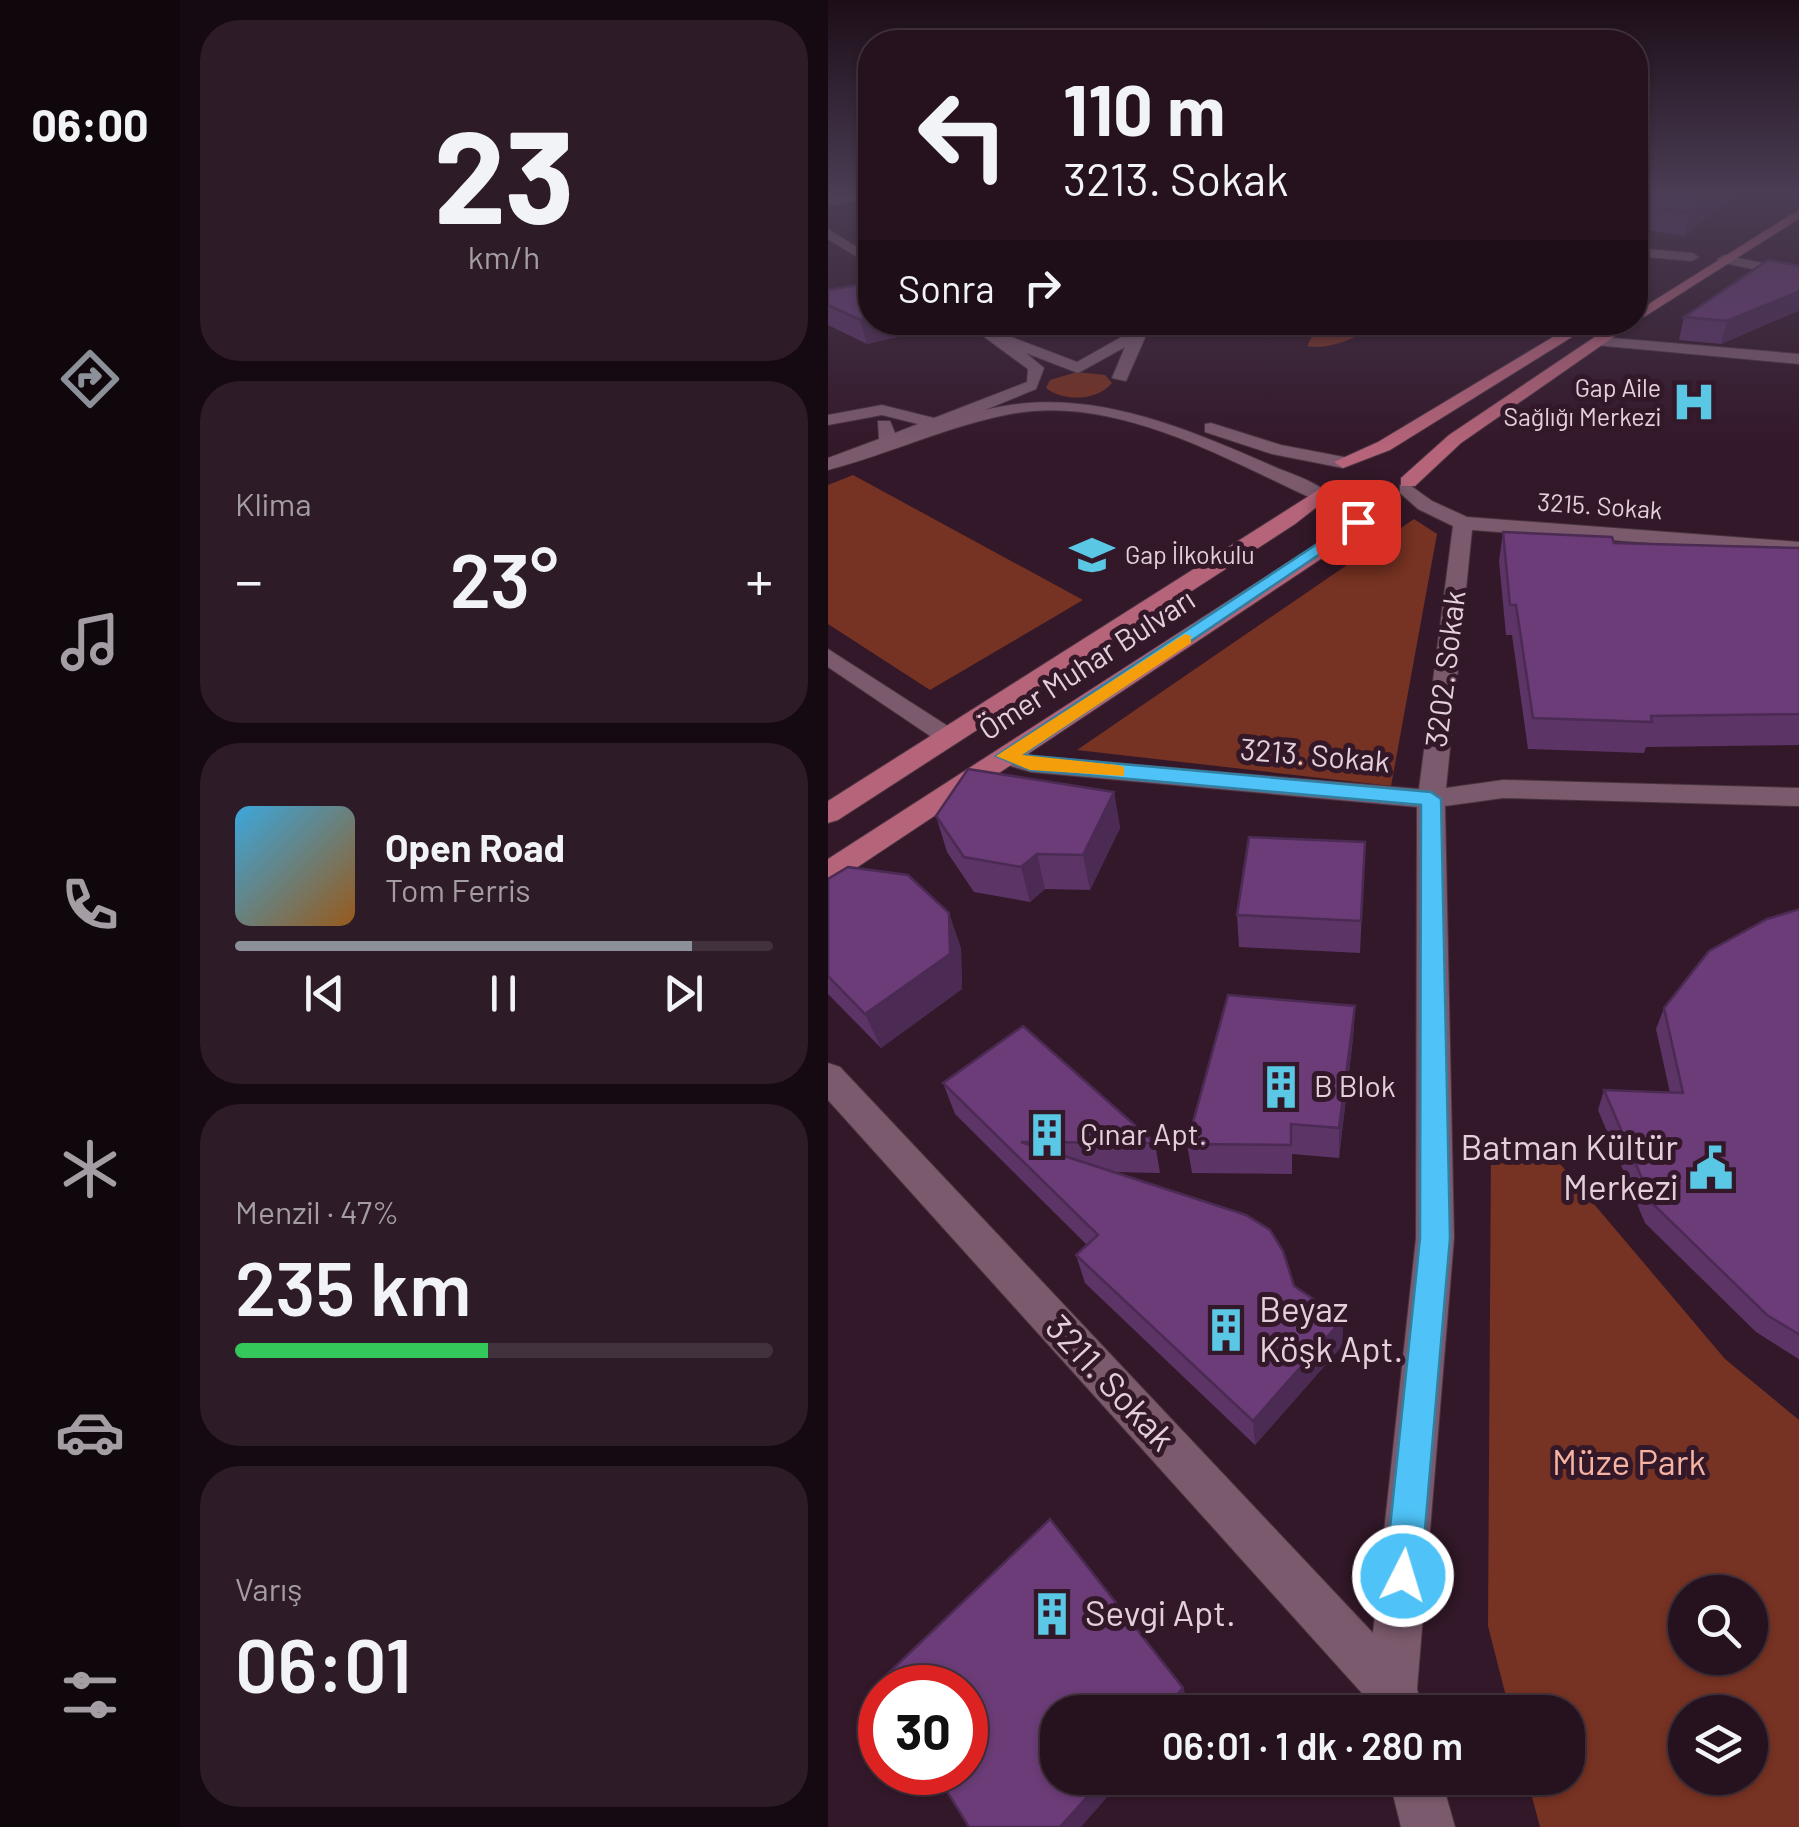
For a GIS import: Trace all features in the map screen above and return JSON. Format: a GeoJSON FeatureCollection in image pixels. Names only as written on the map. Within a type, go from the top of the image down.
{"type":"FeatureCollection","features":[{"type":"Feature","properties":{"kind":"main road"},"geometry":{"type":"LineString","coordinates":[[1648,310],[1700,275]]}},
{"type":"Feature","properties":{"kind":"main road"},"geometry":{"type":"LineString","coordinates":[[1343,462],[1384,446],[1567,335]]}},
{"type":"Feature","properties":{"kind":"main road"},"geometry":{"type":"LineString","coordinates":[[1343,462],[1399,476],[1610,335]]}},
{"type":"Feature","properties":{"kind":"main road","name":"Ömer Muhar Bulvarı"},"geometry":{"type":"LineString","coordinates":[[828,814],[1288,520],[1320,494],[1311,482],[1314,476],[1343,462]]}},
{"type":"Feature","properties":{"kind":"main road","name":"Ömer Muhar Bulvarı"},"geometry":{"type":"LineString","coordinates":[[828,873],[1346,533],[1376,504],[1390,500],[1399,476]]}},
{"type":"Feature","properties":{"kind":"main road"},"geometry":{"type":"LineString","coordinates":[[1320,494],[1344,504],[1376,504]]}},
{"type":"Feature","properties":{"kind":"street"},"geometry":{"type":"LineString","coordinates":[[991,335],[1036,368],[1032,383],[1035,396],[1116,415],[1179,436],[1320,494]]}},
{"type":"Feature","properties":{"kind":"street"},"geometry":{"type":"LineString","coordinates":[[993,335],[1078,368]]}},
{"type":"Feature","properties":{"kind":"street"},"geometry":{"type":"LineString","coordinates":[[997,335],[1056,348],[1091,346],[1122,335]]}},
{"type":"Feature","properties":{"kind":"street"},"geometry":{"type":"LineString","coordinates":[[1078,368],[1131,335]]}},
{"type":"Feature","properties":{"kind":"street"},"geometry":{"type":"LineString","coordinates":[[889,442],[1000,411],[1094,402],[1120,383],[1139,335]]}},
{"type":"Feature","properties":{"kind":"street"},"geometry":{"type":"LineString","coordinates":[[1600,342],[1800,359]]}},
{"type":"Feature","properties":{"kind":"street"},"geometry":{"type":"LineString","coordinates":[[828,464],[1053,372],[1078,368],[1104,370],[1173,416],[1278,450],[1343,462]]}},
{"type":"Feature","properties":{"kind":"street"},"geometry":{"type":"LineString","coordinates":[[828,420],[882,410],[934,423]]}},
{"type":"Feature","properties":{"kind":"street"},"geometry":{"type":"LineString","coordinates":[[882,410],[889,442]]}},
{"type":"Feature","properties":{"kind":"street","name":"3215. Sokak"},"geometry":{"type":"LineString","coordinates":[[1399,476],[1425,505],[1463,523],[1800,548]]}},
{"type":"Feature","properties":{"kind":"street","name":"3202. Sokak"},"geometry":{"type":"LineString","coordinates":[[1396,1695],[1435,1238],[1431,799],[1463,523]]}},
{"type":"Feature","properties":{"kind":"street"},"geometry":{"type":"LineString","coordinates":[[828,656],[948,737]]}},
{"type":"Feature","properties":{"kind":"street","name":"3213. Sokak"},"geometry":{"type":"LineString","coordinates":[[1006,756],[1030,764],[1431,799],[1503,788],[1800,797]]}},
{"type":"Feature","properties":{"kind":"street","name":"3211. Sokak"},"geometry":{"type":"LineString","coordinates":[[828,1076],[1390,1695]]}},
{"type":"Feature","properties":{"kind":"street"},"geometry":{"type":"LineString","coordinates":[[1420,1795],[1428,1827]]}},
{"type":"Feature","properties":{"kind":"green space"},"geometry":{"type":"Polygon","coordinates":[[[1312,335],[1358,335],[1337,344],[1307,346],[1312,335]]]}},
{"type":"Feature","properties":{"kind":"green space"},"geometry":{"type":"Polygon","coordinates":[[[1077,372],[1105,375],[1112,383],[1098,393],[1080,398],[1062,396],[1046,388],[1050,380],[1077,372]]]}},
{"type":"Feature","properties":{"kind":"green space"},"geometry":{"type":"Polygon","coordinates":[[[853,475],[1083,600],[930,690],[828,624],[828,485],[853,475]]]}},
{"type":"Feature","properties":{"kind":"green space"},"geometry":{"type":"Polygon","coordinates":[[[1414,519],[1437,534],[1391,786],[1077,750],[1414,519]]]}},
{"type":"Feature","properties":{"kind":"green space","name":"Müze Park"},"geometry":{"type":"Polygon","coordinates":[[[1491,1145],[1550,1152],[1725,1359],[1799,1420],[1799,1827],[1540,1827],[1532,1795],[1585,1795],[1585,1695],[1506,1695],[1488,1626],[1491,1145]]]}},
{"type":"Feature","properties":{"kind":"building"},"geometry":{"type":"Polygon","coordinates":[[[1746,275],[1800,275],[1800,291],[1727,321],[1684,317],[1746,275]]]}},
{"type":"Feature","properties":{"kind":"building"},"geometry":{"type":"Polygon","coordinates":[[[858,285],[858,319],[828,305],[828,290],[858,285]]]}},
{"type":"Feature","properties":{"kind":"building"},"geometry":{"type":"Polygon","coordinates":[[[1503,532],[1612,537],[1614,543],[1800,548],[1800,714],[1651,716],[1652,722],[1533,718],[1516,605],[1510,605],[1503,532]]]}},
{"type":"Feature","properties":{"kind":"building"},"geometry":{"type":"Polygon","coordinates":[[[968,769],[1114,792],[1083,855],[1037,854],[1021,867],[964,857],[936,816],[968,769]]]}},
{"type":"Feature","properties":{"kind":"building"},"geometry":{"type":"Polygon","coordinates":[[[1249,837],[1365,842],[1361,921],[1237,915],[1249,837]]]}},
{"type":"Feature","properties":{"kind":"building"},"geometry":{"type":"Polygon","coordinates":[[[848,867],[908,875],[949,913],[950,954],[865,1014],[828,976],[828,879],[848,867]]]}},
{"type":"Feature","properties":{"kind":"building","name":"Batman Kültür Merkezi"},"geometry":{"type":"Polygon","coordinates":[[[1800,909],[1800,1335],[1767,1315],[1653,1204],[1604,1090],[1683,1093],[1664,1008],[1709,951],[1767,919],[1800,909]]]}},
{"type":"Feature","properties":{"kind":"building","name":"B Blok"},"geometry":{"type":"Polygon","coordinates":[[[1228,995],[1355,1006],[1339,1128],[1291,1124],[1291,1145],[1187,1144],[1228,995]]]}},
{"type":"Feature","properties":{"kind":"building"},"geometry":{"type":"Polygon","coordinates":[[[1023,1026],[1155,1143],[1021,1142],[1246,1215],[1270,1230],[1283,1251],[1294,1286],[1343,1319],[1253,1421],[1076,1255],[1098,1235],[943,1083],[1023,1026]]]}},
{"type":"Feature","properties":{"kind":"building","name":"Sevgi Apt."},"geometry":{"type":"Polygon","coordinates":[[[1050,1519],[1183,1688],[1177,1695],[1040,1695],[1040,1795],[1089,1795],[1060,1827],[969,1827],[949,1795],[988,1795],[988,1665],[897,1665],[1050,1519]]]}},
{"type":"Feature","properties":{"kind":"slow traffic"},"geometry":{"type":"LineString","coordinates":[[1117,772],[1030,764],[1006,756],[1185,639]]}},
{"type":"Feature","properties":{"kind":"place","name":"Gap Aile Sağlığı Merkezi"},"geometry":{"type":"Point","coordinates":[1694,402]}},
{"type":"Feature","properties":{"kind":"place","name":"Gap İlkokulu"},"geometry":{"type":"Point","coordinates":[1092,555]}},
{"type":"Feature","properties":{"kind":"place","name":"B Blok"},"geometry":{"type":"Point","coordinates":[1281,1087]}},
{"type":"Feature","properties":{"kind":"place","name":"Çınar Apt."},"geometry":{"type":"Point","coordinates":[1047,1135]}},
{"type":"Feature","properties":{"kind":"place","name":"Batman Kültür Merkezi"},"geometry":{"type":"Point","coordinates":[1711,1168]}},
{"type":"Feature","properties":{"kind":"place","name":"Beyaz Köşk Apt."},"geometry":{"type":"Point","coordinates":[1226,1330]}},
{"type":"Feature","properties":{"kind":"place","name":"Sevgi Apt."},"geometry":{"type":"Point","coordinates":[1052,1614]}},
{"type":"Feature","properties":{"kind":"route"},"geometry":{"type":"LineString","coordinates":[[1358,522],[1006,756],[1030,764],[1431,799],[1435,1238],[1403,1576]]}}]}
